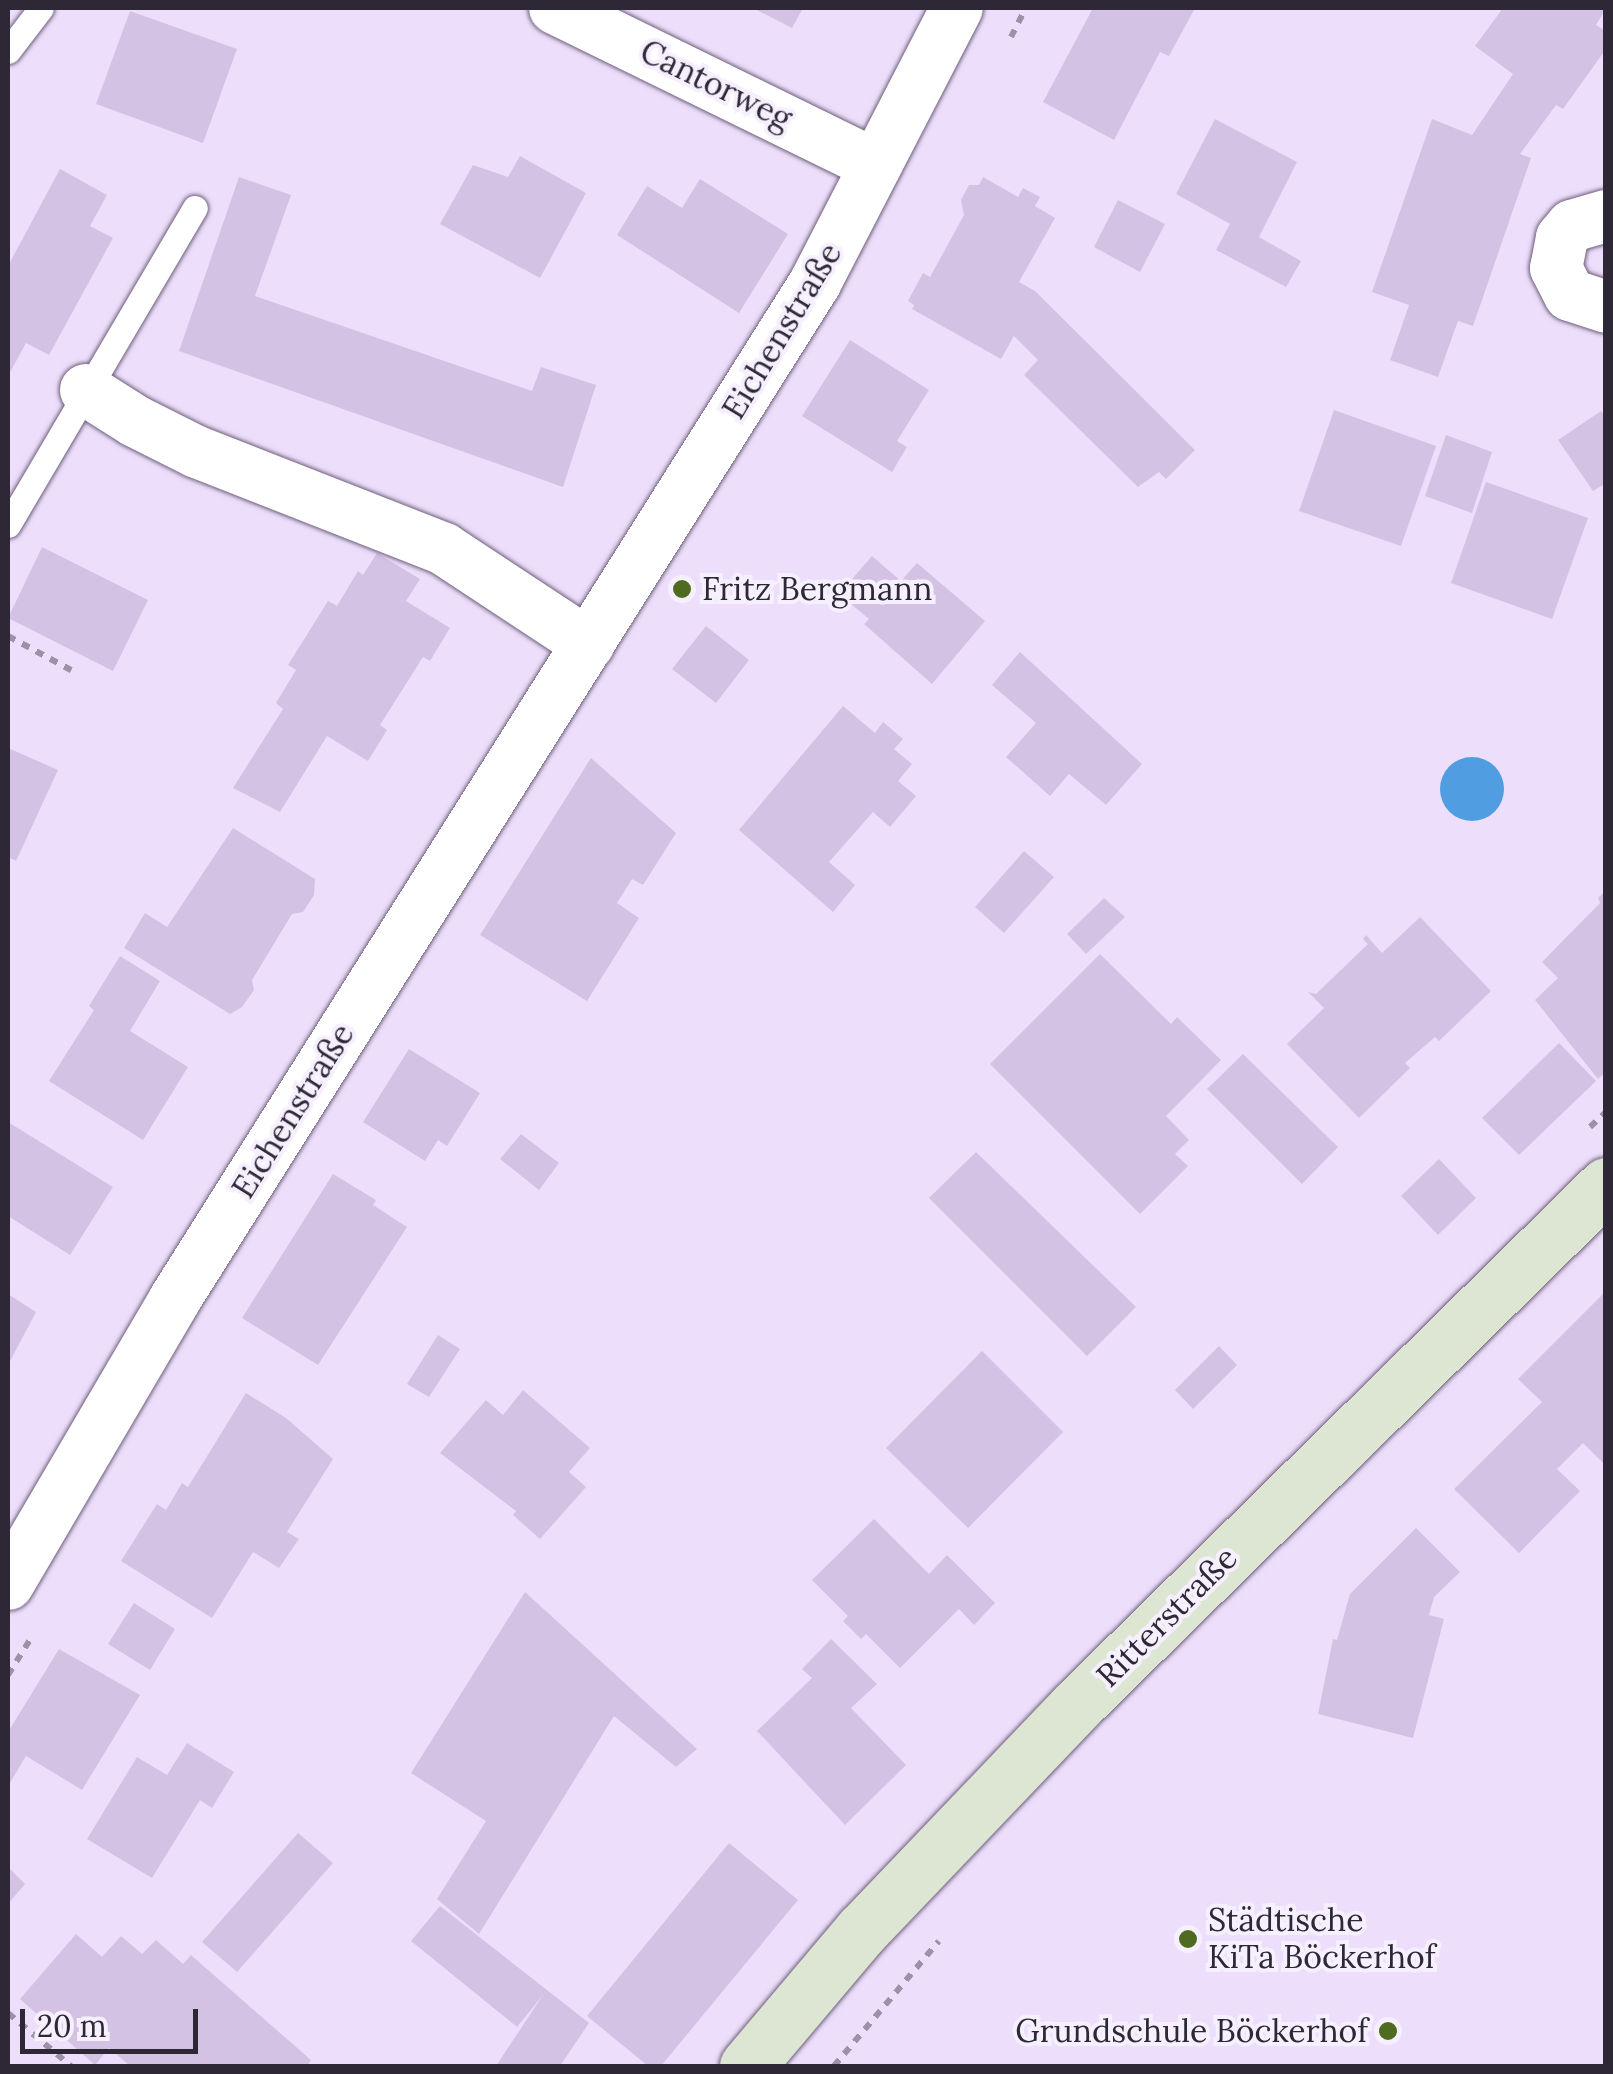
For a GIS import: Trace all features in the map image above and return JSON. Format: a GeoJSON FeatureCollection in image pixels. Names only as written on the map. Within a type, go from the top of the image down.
{"type":"FeatureCollection","features":[{"type":"Feature","properties":{"kind":"main road","name":"Ritterstraße"},"geometry":{"type":"LineString","coordinates":[[748,2066],[862,1930],[1076,1706],[1600,1202]]}},
{"type":"Feature","properties":{"kind":"street","name":"Cantorweg"},"geometry":{"type":"LineString","coordinates":[[555,8],[876,165]]}},
{"type":"Feature","properties":{"kind":"street","name":"Eichenstraße"},"geometry":{"type":"LineString","coordinates":[[8,1584],[175,1298],[816,284],[957,8]]}},
{"type":"Feature","properties":{"kind":"street"},"geometry":{"type":"LineString","coordinates":[[1606,216],[1572,226],[1562,238],[1556,268],[1570,295],[1606,307]]}},
{"type":"Feature","properties":{"kind":"street"},"geometry":{"type":"LineString","coordinates":[[86,390],[198,452],[444,550],[588,644]]}},
{"type":"Feature","properties":{"kind":"lane"},"geometry":{"type":"LineString","coordinates":[[8,51],[41,8]]}},
{"type":"Feature","properties":{"kind":"lane"},"geometry":{"type":"LineString","coordinates":[[8,525],[195,208]]}},
{"type":"Feature","properties":{"kind":"path"},"geometry":{"type":"LineString","coordinates":[[8,636],[71,670]]}},
{"type":"Feature","properties":{"kind":"path"},"geometry":{"type":"LineString","coordinates":[[8,2014],[71,2066]]}},
{"type":"Feature","properties":{"kind":"water"},"geometry":{"type":"Polygon","coordinates":[[[1472,757],[1494,767],[1504,789],[1494,811],[1472,821],[1450,811],[1440,789],[1450,767],[1472,757]]]}},
{"type":"Feature","properties":{"kind":"building"},"geometry":{"type":"Polygon","coordinates":[[[753,8],[803,8],[792,28],[753,8]]]}},
{"type":"Feature","properties":{"kind":"building"},"geometry":{"type":"Polygon","coordinates":[[[1093,8],[1195,8],[1169,56],[1160,52],[1114,140],[1043,102],[1093,8]]]}},
{"type":"Feature","properties":{"kind":"building"},"geometry":{"type":"Polygon","coordinates":[[[1503,8],[1606,8],[1596,25],[1606,31],[1606,49],[1563,109],[1556,105],[1520,154],[1531,158],[1473,326],[1458,321],[1438,377],[1390,360],[1409,305],[1372,292],[1432,119],[1472,135],[1513,74],[1475,46],[1503,8]]]}},
{"type":"Feature","properties":{"kind":"building"},"geometry":{"type":"Polygon","coordinates":[[[130,11],[237,49],[203,143],[96,104],[130,11]]]}},
{"type":"Feature","properties":{"kind":"building"},"geometry":{"type":"Polygon","coordinates":[[[1215,119],[1297,162],[1259,237],[1301,261],[1286,287],[1216,250],[1230,224],[1176,194],[1215,119]]]}},
{"type":"Feature","properties":{"kind":"building"},"geometry":{"type":"Polygon","coordinates":[[[520,156],[586,193],[540,278],[440,224],[473,165],[508,177],[520,156]]]}},
{"type":"Feature","properties":{"kind":"building"},"geometry":{"type":"Polygon","coordinates":[[[60,169],[107,195],[90,226],[113,238],[49,355],[26,343],[8,376],[8,266],[60,169]]]}},
{"type":"Feature","properties":{"kind":"building"},"geometry":{"type":"Polygon","coordinates":[[[239,177],[291,195],[255,296],[532,391],[541,367],[596,385],[563,487],[179,351],[239,177]]]}},
{"type":"Feature","properties":{"kind":"building"},"geometry":{"type":"Polygon","coordinates":[[[983,177],[1018,197],[1023,188],[1040,197],[1035,206],[1055,218],[1019,282],[1035,291],[1195,450],[1166,479],[1159,472],[1138,487],[1024,375],[1038,360],[1014,336],[1001,359],[912,309],[914,305],[908,301],[923,273],[930,277],[964,215],[961,200],[969,185],[979,185],[983,177]]]}},
{"type":"Feature","properties":{"kind":"building"},"geometry":{"type":"Polygon","coordinates":[[[700,179],[788,234],[739,313],[617,235],[647,186],[682,208],[700,179]]]}},
{"type":"Feature","properties":{"kind":"building"},"geometry":{"type":"Polygon","coordinates":[[[1118,200],[1165,224],[1140,272],[1094,247],[1118,200]]]}},
{"type":"Feature","properties":{"kind":"building"},"geometry":{"type":"Polygon","coordinates":[[[850,340],[929,390],[897,441],[907,447],[892,472],[802,416],[850,340]]]}},
{"type":"Feature","properties":{"kind":"building"},"geometry":{"type":"Polygon","coordinates":[[[1334,410],[1436,446],[1401,546],[1299,511],[1334,410]]]}},
{"type":"Feature","properties":{"kind":"building"},"geometry":{"type":"Polygon","coordinates":[[[1601,411],[1606,417],[1606,483],[1593,491],[1558,440],[1601,411]]]}},
{"type":"Feature","properties":{"kind":"building"},"geometry":{"type":"Polygon","coordinates":[[[1446,435],[1492,452],[1472,513],[1425,496],[1446,435]]]}},
{"type":"Feature","properties":{"kind":"building"},"geometry":{"type":"Polygon","coordinates":[[[1486,482],[1588,518],[1552,619],[1451,583],[1486,482]]]}},
{"type":"Feature","properties":{"kind":"building"},"geometry":{"type":"Polygon","coordinates":[[[42,547],[148,600],[113,671],[8,618],[42,547]]]}},
{"type":"Feature","properties":{"kind":"building"},"geometry":{"type":"Polygon","coordinates":[[[377,553],[420,579],[406,601],[450,628],[430,661],[423,657],[380,725],[387,730],[368,761],[327,736],[280,812],[233,788],[283,709],[276,703],[296,670],[288,665],[328,601],[337,606],[358,571],[363,575],[377,553]]]}},
{"type":"Feature","properties":{"kind":"building"},"geometry":{"type":"Polygon","coordinates":[[[872,556],[901,581],[917,563],[985,621],[932,684],[864,624],[869,619],[839,594],[872,556]]]}},
{"type":"Feature","properties":{"kind":"building"},"geometry":{"type":"Polygon","coordinates":[[[706,626],[749,660],[716,703],[672,669],[706,626]]]}},
{"type":"Feature","properties":{"kind":"building"},"geometry":{"type":"Polygon","coordinates":[[[1020,652],[1142,764],[1106,805],[1069,774],[1050,796],[1006,757],[1036,723],[992,685],[1020,652]]]}},
{"type":"Feature","properties":{"kind":"building"},"geometry":{"type":"Polygon","coordinates":[[[843,706],[875,733],[883,722],[903,739],[894,749],[912,764],[898,781],[916,796],[890,827],[873,812],[829,862],[855,885],[833,912],[739,830],[843,706]]]}},
{"type":"Feature","properties":{"kind":"building"},"geometry":{"type":"Polygon","coordinates":[[[8,748],[58,770],[16,861],[8,857],[8,748]]]}},
{"type":"Feature","properties":{"kind":"building"},"geometry":{"type":"Polygon","coordinates":[[[591,758],[676,833],[643,885],[632,879],[617,903],[639,918],[587,1001],[480,935],[591,758]]]}},
{"type":"Feature","properties":{"kind":"building"},"geometry":{"type":"Polygon","coordinates":[[[233,828],[315,879],[314,895],[303,912],[292,914],[252,980],[254,990],[242,1007],[230,1014],[124,948],[145,913],[167,927],[233,828]]]}},
{"type":"Feature","properties":{"kind":"building"},"geometry":{"type":"Polygon","coordinates":[[[1024,851],[1054,877],[1004,933],[975,907],[1024,851]]]}},
{"type":"Feature","properties":{"kind":"building"},"geometry":{"type":"Polygon","coordinates":[[[1606,890],[1606,1072],[1598,1079],[1535,1000],[1558,978],[1542,962],[1600,903],[1598,898],[1606,890]]]}},
{"type":"Feature","properties":{"kind":"building"},"geometry":{"type":"Polygon","coordinates":[[[1104,898],[1125,917],[1086,954],[1067,934],[1104,898]]]}},
{"type":"Feature","properties":{"kind":"building"},"geometry":{"type":"Polygon","coordinates":[[[1420,917],[1491,991],[1439,1041],[1435,1037],[1405,1063],[1410,1068],[1359,1118],[1287,1044],[1324,1008],[1308,992],[1316,994],[1368,944],[1363,939],[1366,935],[1382,953],[1420,917]]]}},
{"type":"Feature","properties":{"kind":"building"},"geometry":{"type":"Polygon","coordinates":[[[1100,954],[1171,1024],[1177,1017],[1221,1060],[1166,1116],[1189,1140],[1175,1154],[1188,1166],[1140,1214],[990,1064],[1100,954]]]}},
{"type":"Feature","properties":{"kind":"building"},"geometry":{"type":"Polygon","coordinates":[[[120,956],[160,981],[130,1031],[188,1067],[143,1140],[49,1081],[94,1010],[89,1006],[120,956]]]}},
{"type":"Feature","properties":{"kind":"building"},"geometry":{"type":"Polygon","coordinates":[[[1559,1043],[1596,1081],[1519,1155],[1482,1118],[1559,1043]]]}},
{"type":"Feature","properties":{"kind":"building"},"geometry":{"type":"Polygon","coordinates":[[[409,1049],[480,1093],[447,1146],[438,1140],[425,1161],[363,1122],[409,1049]]]}},
{"type":"Feature","properties":{"kind":"building"},"geometry":{"type":"Polygon","coordinates":[[[1243,1054],[1338,1147],[1302,1184],[1207,1089],[1243,1054]]]}},
{"type":"Feature","properties":{"kind":"building"},"geometry":{"type":"Polygon","coordinates":[[[8,1122],[113,1187],[70,1255],[8,1216],[8,1122]]]}},
{"type":"Feature","properties":{"kind":"building"},"geometry":{"type":"Polygon","coordinates":[[[521,1134],[559,1163],[539,1190],[500,1159],[521,1134]]]}},
{"type":"Feature","properties":{"kind":"building"},"geometry":{"type":"Polygon","coordinates":[[[976,1152],[1136,1307],[1087,1356],[929,1198],[976,1152]]]}},
{"type":"Feature","properties":{"kind":"building"},"geometry":{"type":"Polygon","coordinates":[[[1439,1159],[1476,1198],[1438,1235],[1401,1196],[1439,1159]]]}},
{"type":"Feature","properties":{"kind":"building"},"geometry":{"type":"Polygon","coordinates":[[[333,1174],[376,1200],[373,1205],[407,1227],[318,1365],[242,1318],[333,1174]]]}},
{"type":"Feature","properties":{"kind":"building"},"geometry":{"type":"Polygon","coordinates":[[[1606,1291],[1606,1466],[1583,1443],[1557,1469],[1580,1491],[1519,1553],[1454,1489],[1542,1402],[1518,1379],[1606,1291]]]}},
{"type":"Feature","properties":{"kind":"building"},"geometry":{"type":"Polygon","coordinates":[[[8,1294],[36,1312],[8,1365],[8,1294]]]}},
{"type":"Feature","properties":{"kind":"building"},"geometry":{"type":"Polygon","coordinates":[[[438,1335],[460,1349],[429,1397],[407,1384],[438,1335]]]}},
{"type":"Feature","properties":{"kind":"building"},"geometry":{"type":"Polygon","coordinates":[[[1219,1346],[1237,1365],[1193,1409],[1175,1390],[1219,1346]]]}},
{"type":"Feature","properties":{"kind":"building"},"geometry":{"type":"Polygon","coordinates":[[[982,1351],[1063,1432],[968,1528],[886,1448],[982,1351]]]}},
{"type":"Feature","properties":{"kind":"building"},"geometry":{"type":"Polygon","coordinates":[[[523,1390],[590,1448],[569,1472],[586,1487],[540,1539],[513,1515],[516,1511],[440,1453],[486,1400],[503,1415],[523,1390]]]}},
{"type":"Feature","properties":{"kind":"building"},"geometry":{"type":"Polygon","coordinates":[[[246,1393],[286,1418],[333,1459],[287,1532],[299,1539],[279,1568],[253,1552],[212,1618],[121,1561],[157,1504],[166,1510],[182,1483],[188,1487],[246,1393]]]}},
{"type":"Feature","properties":{"kind":"building"},"geometry":{"type":"Polygon","coordinates":[[[874,1519],[929,1574],[947,1555],[995,1603],[974,1625],[959,1609],[900,1668],[866,1634],[861,1639],[843,1621],[848,1616],[812,1580],[874,1519]]]}},
{"type":"Feature","properties":{"kind":"building"},"geometry":{"type":"Polygon","coordinates":[[[1416,1528],[1460,1572],[1434,1597],[1429,1615],[1444,1619],[1413,1738],[1318,1714],[1333,1639],[1337,1640],[1350,1594],[1416,1528]]]}},
{"type":"Feature","properties":{"kind":"building"},"geometry":{"type":"Polygon","coordinates":[[[525,1592],[697,1749],[676,1767],[614,1716],[479,1934],[437,1899],[486,1821],[411,1773],[525,1592]]]}},
{"type":"Feature","properties":{"kind":"building"},"geometry":{"type":"Polygon","coordinates":[[[134,1603],[175,1629],[150,1670],[108,1644],[134,1603]]]}},
{"type":"Feature","properties":{"kind":"building"},"geometry":{"type":"Polygon","coordinates":[[[831,1639],[877,1684],[851,1708],[906,1765],[845,1825],[757,1731],[812,1678],[802,1669],[831,1639]]]}},
{"type":"Feature","properties":{"kind":"building"},"geometry":{"type":"Polygon","coordinates":[[[59,1649],[140,1695],[82,1790],[26,1756],[8,1786],[8,1732],[59,1649]]]}},
{"type":"Feature","properties":{"kind":"building"},"geometry":{"type":"Polygon","coordinates":[[[187,1743],[234,1772],[212,1808],[200,1800],[152,1878],[87,1839],[137,1757],[167,1775],[187,1743]]]}},
{"type":"Feature","properties":{"kind":"building"},"geometry":{"type":"Polygon","coordinates":[[[298,1833],[333,1863],[237,1972],[202,1942],[298,1833]]]}},
{"type":"Feature","properties":{"kind":"building"},"geometry":{"type":"Polygon","coordinates":[[[729,1843],[798,1900],[661,2066],[648,2066],[587,2016],[729,1843]]]}},
{"type":"Feature","properties":{"kind":"building"},"geometry":{"type":"Polygon","coordinates":[[[8,1867],[25,1884],[8,1904],[8,1867]]]}},
{"type":"Feature","properties":{"kind":"building"},"geometry":{"type":"Polygon","coordinates":[[[440,1906],[589,2023],[560,2066],[496,2066],[543,1995],[517,2027],[411,1941],[440,1906]]]}},
{"type":"Feature","properties":{"kind":"building"},"geometry":{"type":"Polygon","coordinates":[[[76,1934],[102,1957],[121,1936],[142,1954],[156,1940],[183,1964],[191,1955],[311,2060],[307,2066],[130,2066],[109,2048],[95,2065],[20,1999],[76,1934]]]}},
{"type":"Feature","properties":{"kind":"place","name":"Fritz Bergmann"},"geometry":{"type":"Point","coordinates":[682,589]}},
{"type":"Feature","properties":{"kind":"place","name":"Städtische KiTa Böckerhof"},"geometry":{"type":"Point","coordinates":[1188,1939]}},
{"type":"Feature","properties":{"kind":"place","name":"Grundschule Böckerhof"},"geometry":{"type":"Point","coordinates":[1388,2031]}}]}
